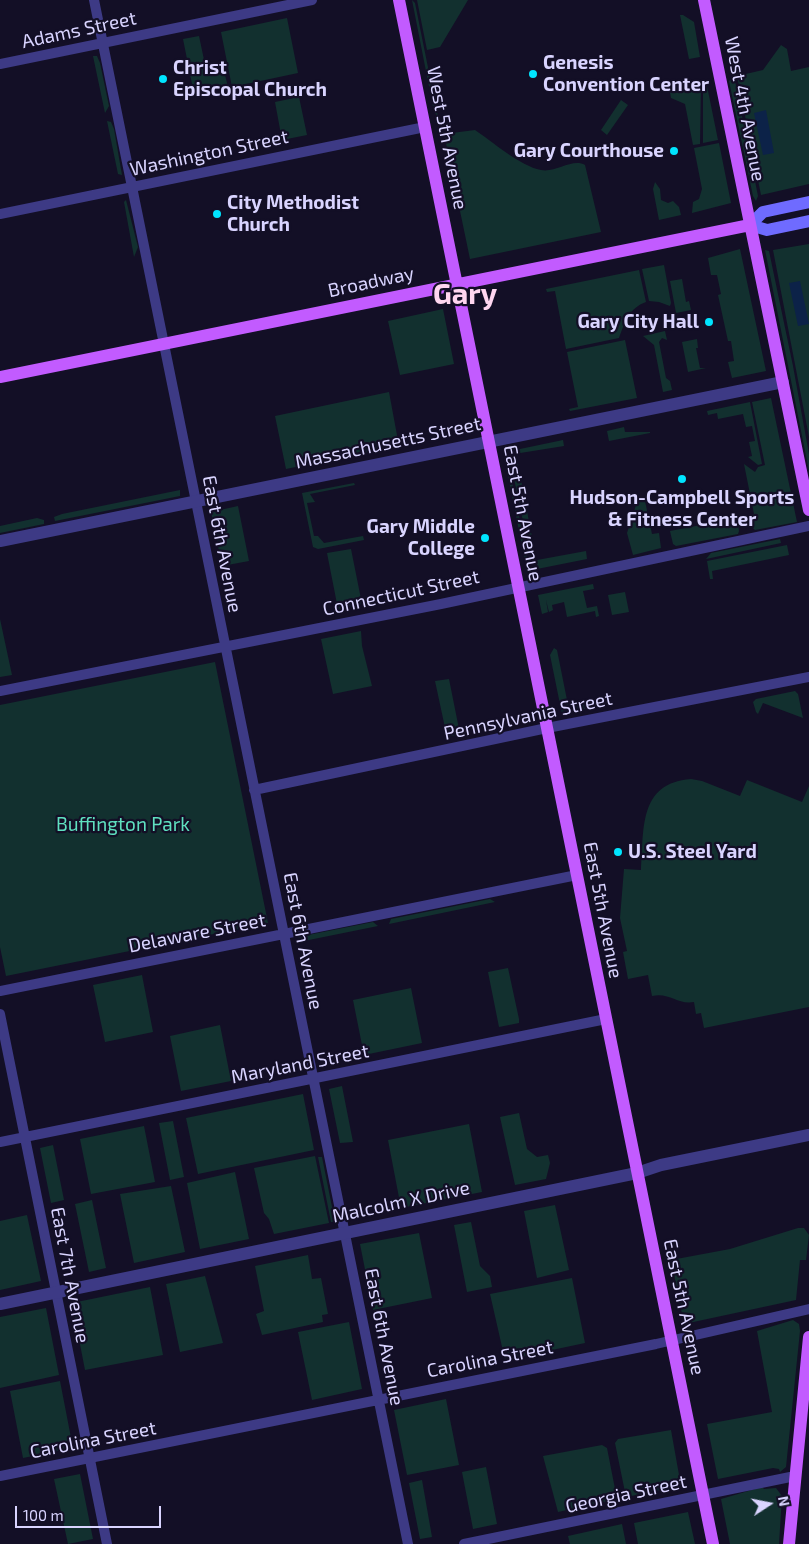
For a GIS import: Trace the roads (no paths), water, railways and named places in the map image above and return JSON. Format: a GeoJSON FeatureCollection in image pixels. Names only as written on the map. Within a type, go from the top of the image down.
{"type":"FeatureCollection","features":[{"type":"Feature","properties":{"kind":"main road","name":"West 5th Avenue"},"geometry":{"type":"LineString","coordinates":[[399,0],[457,284]]}},
{"type":"Feature","properties":{"kind":"main road","name":"West 4th Avenue"},"geometry":{"type":"LineString","coordinates":[[704,0],[809,510]]}},
{"type":"Feature","properties":{"kind":"main road","name":"Broadway"},"geometry":{"type":"LineString","coordinates":[[750,224],[763,212],[809,202]]}},
{"type":"Feature","properties":{"kind":"main road","name":"Broadway"},"geometry":{"type":"LineString","coordinates":[[0,377],[750,224],[767,230],[809,221]]}},
{"type":"Feature","properties":{"kind":"main road","name":"East 5th Avenue"},"geometry":{"type":"LineString","coordinates":[[457,284],[713,1544]]}},
{"type":"Feature","properties":{"kind":"main road"},"geometry":{"type":"LineString","coordinates":[[789,1544],[809,1337]]}},
{"type":"Feature","properties":{"kind":"street","name":"East 6th Avenue"},"geometry":{"type":"LineString","coordinates":[[94,0],[408,1544]]}},
{"type":"Feature","properties":{"kind":"street","name":"Adams Street"},"geometry":{"type":"LineString","coordinates":[[0,64],[312,0]]}},
{"type":"Feature","properties":{"kind":"street","name":"Washington Street"},"geometry":{"type":"LineString","coordinates":[[0,214],[425,127]]}},
{"type":"Feature","properties":{"kind":"street","name":"Massachusetts Street"},"geometry":{"type":"LineString","coordinates":[[0,541],[783,382]]}},
{"type":"Feature","properties":{"kind":"street","name":"Connecticut Street"},"geometry":{"type":"LineString","coordinates":[[0,691],[809,526]]}},
{"type":"Feature","properties":{"kind":"street","name":"Pennsylvania Street"},"geometry":{"type":"LineString","coordinates":[[254,790],[547,728],[809,677]]}},
{"type":"Feature","properties":{"kind":"street","name":"Delaware Street"},"geometry":{"type":"LineString","coordinates":[[0,991],[577,874]]}},
{"type":"Feature","properties":{"kind":"street","name":"East 7th Avenue"},"geometry":{"type":"LineString","coordinates":[[0,1014],[107,1544]]}},
{"type":"Feature","properties":{"kind":"street","name":"Maryland Street"},"geometry":{"type":"LineString","coordinates":[[0,1142],[606,1019]]}},
{"type":"Feature","properties":{"kind":"street","name":"Malcolm X Drive"},"geometry":{"type":"LineString","coordinates":[[0,1304],[637,1173],[662,1165],[809,1135]]}},
{"type":"Feature","properties":{"kind":"street","name":"Carolina Street"},"geometry":{"type":"LineString","coordinates":[[0,1476],[208,1436],[378,1399],[672,1340],[809,1309]]}},
{"type":"Feature","properties":{"kind":"street","name":"Georgia Street"},"geometry":{"type":"LineString","coordinates":[[464,1544],[796,1476]]}},
{"type":"Feature","properties":{"kind":"water"},"geometry":{"type":"Polygon","coordinates":[[[766,110],[774,153],[763,155],[754,113],[766,110]]]}},
{"type":"Feature","properties":{"kind":"water"},"geometry":{"type":"Polygon","coordinates":[[[800,281],[809,324],[798,326],[789,283],[800,281]]]}},
{"type":"Feature","properties":{"kind":"place","name":"Genesis Convention Center"},"geometry":{"type":"Point","coordinates":[533,74]}},
{"type":"Feature","properties":{"kind":"place","name":"Christ Episcopal Church"},"geometry":{"type":"Point","coordinates":[163,79]}},
{"type":"Feature","properties":{"kind":"place","name":"Gary Courthouse"},"geometry":{"type":"Point","coordinates":[674,151]}},
{"type":"Feature","properties":{"kind":"place","name":"City Methodist Church"},"geometry":{"type":"Point","coordinates":[217,214]}},
{"type":"Feature","properties":{"kind":"place","name":"Gary City Hall"},"geometry":{"type":"Point","coordinates":[709,322]}},
{"type":"Feature","properties":{"kind":"place","name":"Hudson-Campbell Sports & Fitness Center"},"geometry":{"type":"Point","coordinates":[682,479]}},
{"type":"Feature","properties":{"kind":"place","name":"Gary Middle College"},"geometry":{"type":"Point","coordinates":[485,538]}},
{"type":"Feature","properties":{"kind":"place","name":"U.S. Steel Yard"},"geometry":{"type":"Point","coordinates":[618,852]}},
{"type":"Feature","properties":{"kind":"district","name":"Gary"},"geometry":{"type":"Point","coordinates":[465,294]}},
{"type":"Feature","properties":{"kind":"park label","name":"Buffington Park"},"geometry":{"type":"Point","coordinates":[123,825]}}]}
